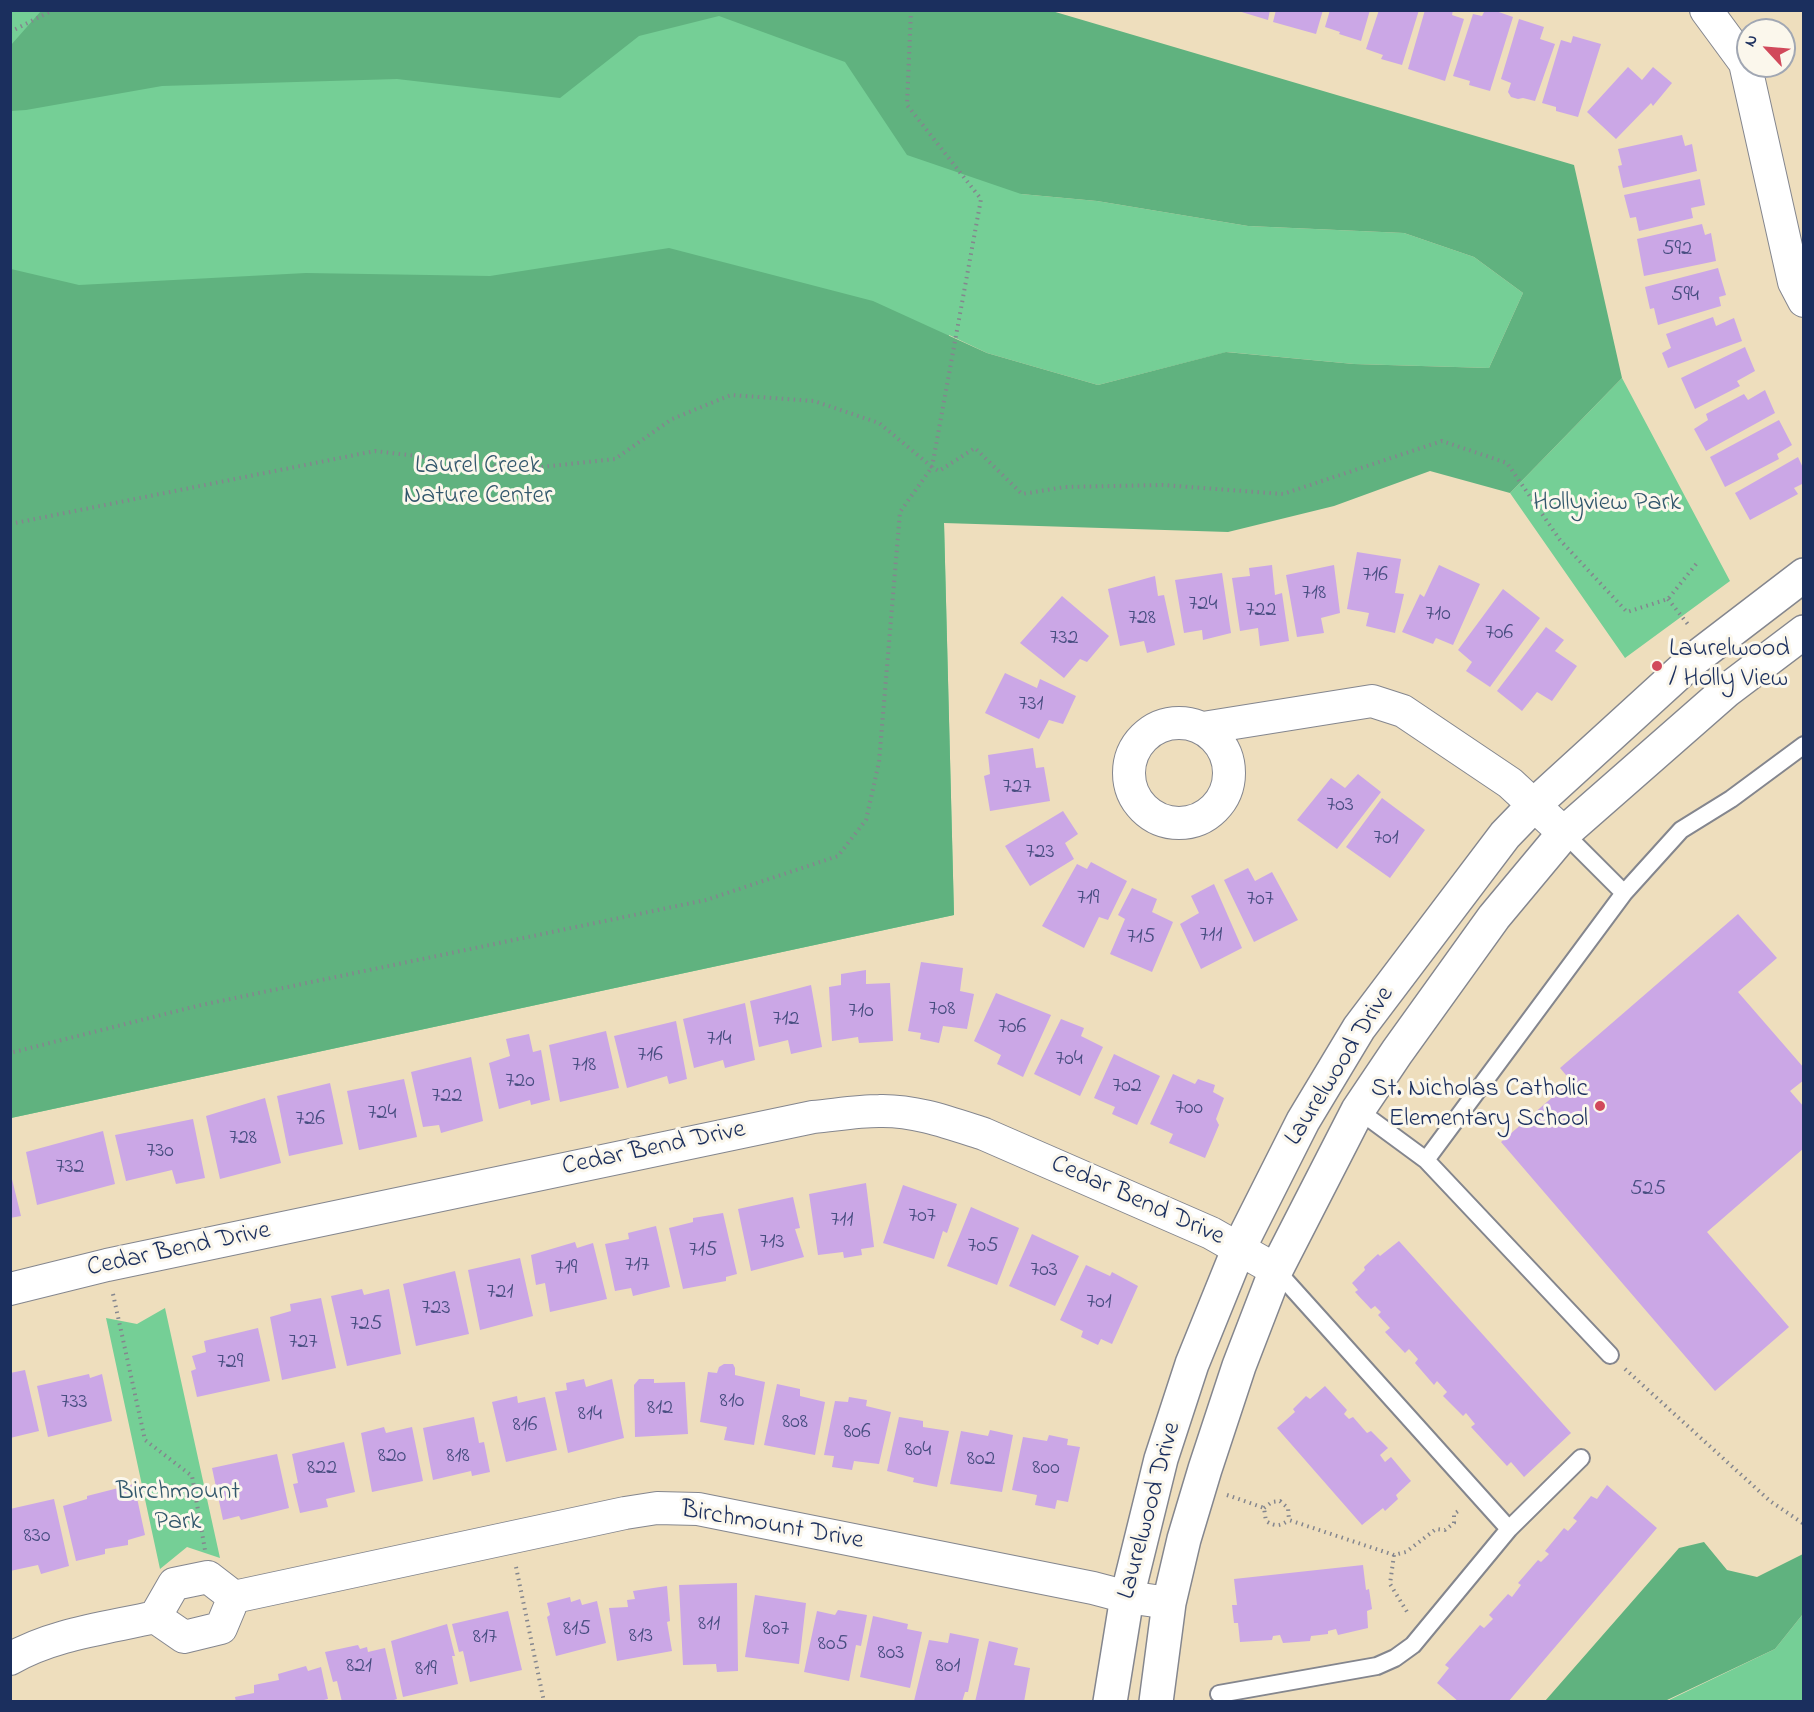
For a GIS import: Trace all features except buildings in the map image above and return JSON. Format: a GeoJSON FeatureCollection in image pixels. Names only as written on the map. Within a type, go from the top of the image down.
{"type":"FeatureCollection","features":[{"type":"Feature","properties":{"kind":"street"},"geometry":{"type":"LineString","coordinates":[[1706,10],[1745,63],[1793,222],[1794,282],[1803,301]]}},
{"type":"Feature","properties":{"kind":"street","name":"Laurelwood Drive"},"geometry":{"type":"LineString","coordinates":[[1110,1701],[1127,1597],[1161,1460],[1192,1364],[1239,1248],[1303,1121],[1359,1028],[1505,835],[1533,806],[1693,660],[1803,575]]}},
{"type":"Feature","properties":{"kind":"street","name":"Laurelwood Drive"},"geometry":{"type":"LineString","coordinates":[[1156,1701],[1169,1603],[1184,1539],[1239,1366],[1276,1270],[1358,1110],[1494,916],[1564,833],[1631,772],[1726,692],[1803,632]]}},
{"type":"Feature","properties":{"kind":"street"},"geometry":{"type":"LineString","coordinates":[[1203,728],[1372,701],[1403,711],[1510,783],[1564,833]]}},
{"type":"Feature","properties":{"kind":"street","name":"Cedar Bend Drive"},"geometry":{"type":"LineString","coordinates":[[10,1289],[107,1265],[813,1117],[880,1111],[912,1113],[984,1134],[1211,1233],[1276,1270]]}},
{"type":"Feature","properties":{"kind":"street","name":"Birchmount Drive"},"geometry":{"type":"LineString","coordinates":[[234,1597],[657,1508],[698,1509],[1127,1597],[1169,1603]]}},
{"type":"Feature","properties":{"kind":"street"},"geometry":{"type":"LineString","coordinates":[[10,1659],[25,1651],[65,1638],[155,1617],[174,1584],[208,1577],[234,1597],[221,1628],[184,1637],[155,1617]]}},
{"type":"Feature","properties":{"kind":"lane"},"geometry":{"type":"LineString","coordinates":[[1426,1160],[1624,893],[1681,830],[1731,799],[1803,745]]}},
{"type":"Feature","properties":{"kind":"lane"},"geometry":{"type":"LineString","coordinates":[[1564,833],[1624,893]]}},
{"type":"Feature","properties":{"kind":"lane"},"geometry":{"type":"LineString","coordinates":[[1358,1110],[1426,1160],[1610,1355]]}},
{"type":"Feature","properties":{"kind":"lane"},"geometry":{"type":"LineString","coordinates":[[1276,1270],[1509,1529]]}},
{"type":"Feature","properties":{"kind":"lane"},"geometry":{"type":"LineString","coordinates":[[1219,1694],[1377,1666],[1404,1651],[1413,1645],[1509,1529],[1581,1458]]}},
{"type":"Feature","properties":{"kind":"path"},"geometry":{"type":"LineString","coordinates":[[10,33],[53,10]]}},
{"type":"Feature","properties":{"kind":"path"},"geometry":{"type":"LineString","coordinates":[[10,1053],[201,1005],[706,900],[838,856],[866,820],[879,762],[900,512],[932,467],[981,199],[907,105],[911,10]]}},
{"type":"Feature","properties":{"kind":"path"},"geometry":{"type":"LineString","coordinates":[[10,524],[375,451],[523,469],[615,459],[672,419],[731,395],[814,401],[879,423],[939,471],[975,448],[1022,494],[1065,487],[1163,485],[1283,494],[1442,441],[1507,463],[1560,540],[1627,612],[1668,599],[1696,563]]}},
{"type":"Feature","properties":{"kind":"path"},"geometry":{"type":"LineString","coordinates":[[1668,599],[1691,627]]}},
{"type":"Feature","properties":{"kind":"path"},"geometry":{"type":"LineString","coordinates":[[107,1265],[145,1440],[192,1476],[208,1577]]}},
{"type":"Feature","properties":{"kind":"path"},"geometry":{"type":"LineString","coordinates":[[1610,1355],[1770,1501],[1803,1524]]}},
{"type":"Feature","properties":{"kind":"path"},"geometry":{"type":"LineString","coordinates":[[1221,1492],[1264,1508]]}},
{"type":"Feature","properties":{"kind":"path"},"geometry":{"type":"LineString","coordinates":[[1289,1520],[1394,1555],[1406,1552],[1436,1529],[1445,1530],[1454,1523],[1454,1514],[1479,1497]]}},
{"type":"Feature","properties":{"kind":"path"},"geometry":{"type":"LineString","coordinates":[[1264,1508],[1272,1502],[1280,1501],[1288,1508],[1289,1520]]}},
{"type":"Feature","properties":{"kind":"path"},"geometry":{"type":"LineString","coordinates":[[1264,1508],[1266,1521],[1274,1526],[1289,1520]]}},
{"type":"Feature","properties":{"kind":"path"},"geometry":{"type":"LineString","coordinates":[[509,1539],[519,1575],[544,1701]]}},
{"type":"Feature","properties":{"kind":"path"},"geometry":{"type":"LineString","coordinates":[[1394,1555],[1390,1584],[1422,1634]]}},
{"type":"Feature","properties":{"kind":"green space","name":"Laurel Creek Nature Center"},"geometry":{"type":"Polygon","coordinates":[[[10,11],[956,11],[1021,194],[1097,201],[1248,226],[1404,233],[1474,257],[1523,293],[1489,368],[1354,364],[1227,352],[1098,385],[987,353],[949,335],[944,522],[954,915],[11,1118],[10,11]]]}},
{"type":"Feature","properties":{"kind":"green space","name":"Laurel Creek Nature Center"},"geometry":{"type":"Polygon","coordinates":[[[41,11],[1052,11],[1574,165],[1622,378],[1510,493],[1430,471],[1334,506],[1228,532],[944,523],[954,915],[11,1118],[11,269],[79,285],[306,273],[490,276],[669,248],[873,301],[987,353],[1098,385],[1226,352],[1354,364],[1489,368],[1523,293],[1474,257],[1404,233],[1248,226],[1097,201],[1021,194],[907,155],[845,62],[719,16],[639,36],[560,98],[397,79],[162,86],[11,111],[11,45],[41,11]]]}},
{"type":"Feature","properties":{"kind":"green space","name":"Hollyview Park"},"geometry":{"type":"Polygon","coordinates":[[[1622,378],[1730,581],[1625,658],[1510,493],[1622,378]]]}},
{"type":"Feature","properties":{"kind":"green space","name":"Birchmount Park"},"geometry":{"type":"Polygon","coordinates":[[[165,1308],[220,1558],[187,1547],[160,1569],[106,1318],[137,1324],[165,1308]]]}},
{"type":"Feature","properties":{"kind":"green space"},"geometry":{"type":"Polygon","coordinates":[[[1704,1542],[1727,1570],[1757,1577],[1803,1554],[1803,1614],[1775,1649],[1665,1701],[1545,1701],[1679,1548],[1704,1542]]]}},
{"type":"Feature","properties":{"kind":"green space"},"geometry":{"type":"Polygon","coordinates":[[[1803,1614],[1803,1701],[1665,1702],[1775,1649],[1803,1614]]]}},
{"type":"Feature","properties":{"kind":"place","name":"Laurelwood / Holly View"},"geometry":{"type":"Point","coordinates":[1657,666]}},
{"type":"Feature","properties":{"kind":"place","name":"St. Nicholas Catholic Elementary School"},"geometry":{"type":"Point","coordinates":[1600,1106]}}]}
